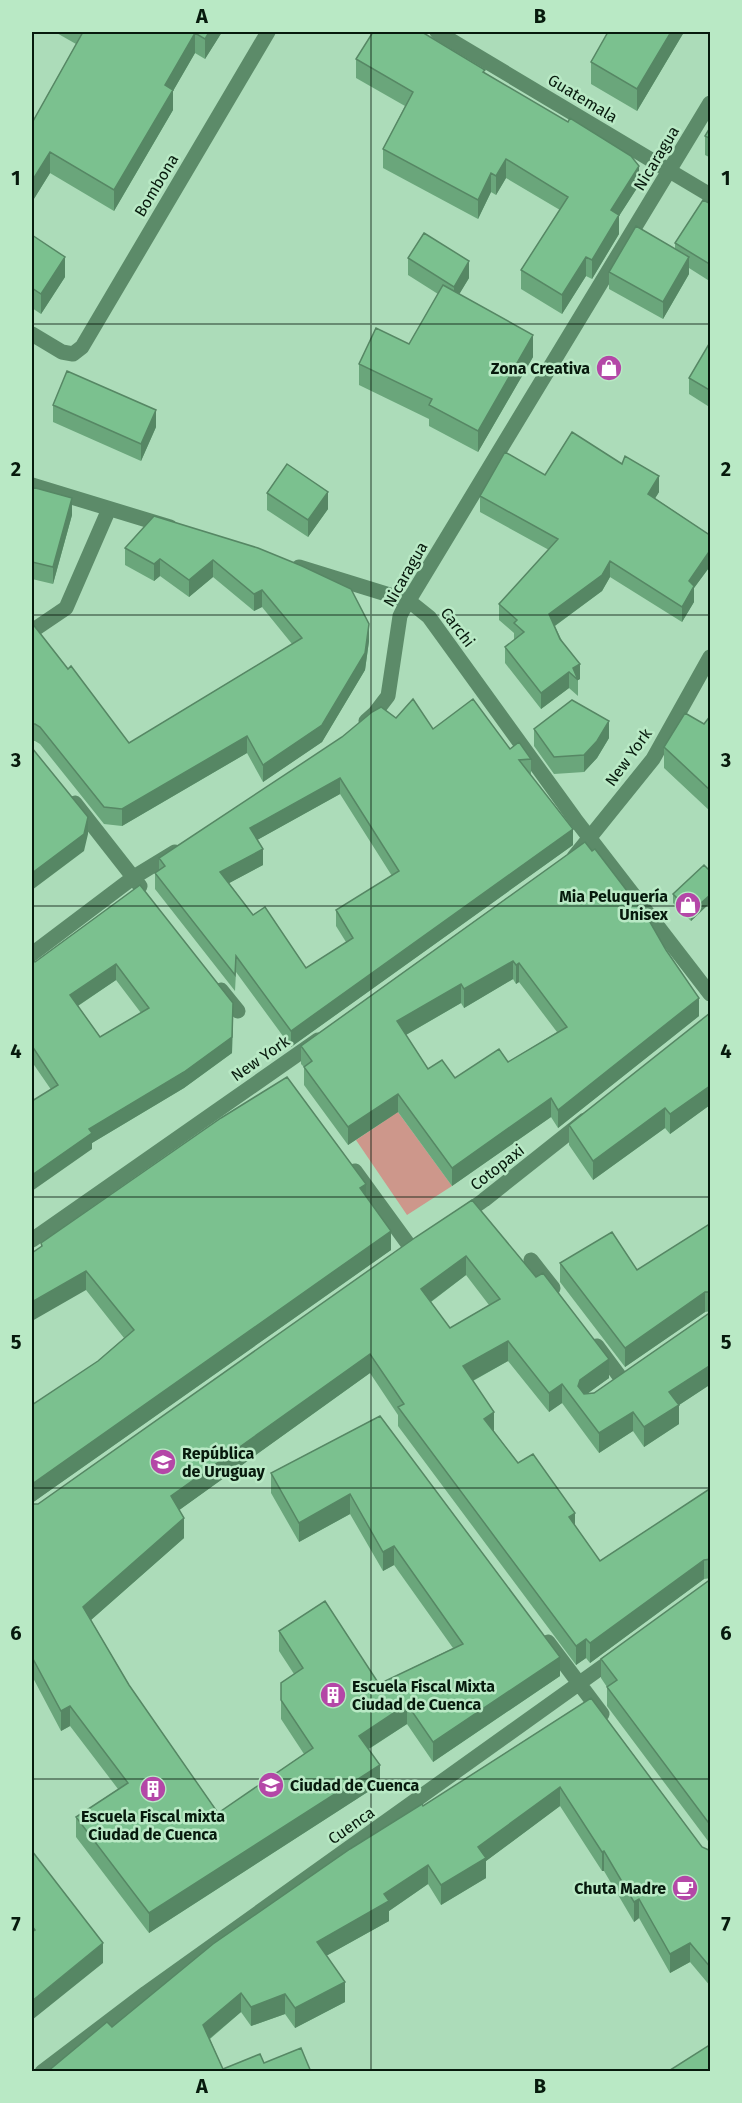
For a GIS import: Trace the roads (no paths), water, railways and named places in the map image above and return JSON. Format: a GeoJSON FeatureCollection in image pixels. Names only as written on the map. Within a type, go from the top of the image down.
{"type":"FeatureCollection","features":[{"type":"Feature","properties":{"kind":"street","name":"Bombona"},"geometry":{"type":"LineString","coordinates":[[32,334],[62,352],[73,354],[81,347],[268,32]]}},
{"type":"Feature","properties":{"kind":"street","name":"Guatemala"},"geometry":{"type":"LineString","coordinates":[[437,32],[711,195]]}},
{"type":"Feature","properties":{"kind":"street","name":"Nicaragua"},"geometry":{"type":"LineString","coordinates":[[352,732],[375,713],[388,696],[400,616],[711,103]]}},
{"type":"Feature","properties":{"kind":"street"},"geometry":{"type":"LineString","coordinates":[[32,485],[187,533]]}},
{"type":"Feature","properties":{"kind":"street"},"geometry":{"type":"LineString","coordinates":[[32,631],[66,608],[109,508]]}},
{"type":"Feature","properties":{"kind":"street","name":"Carchi"},"geometry":{"type":"LineString","coordinates":[[287,564],[409,602],[429,617],[590,837],[711,994]]}},
{"type":"Feature","properties":{"kind":"street","name":"New York"},"geometry":{"type":"LineString","coordinates":[[558,869],[577,855],[653,759],[711,657]]}},
{"type":"Feature","properties":{"kind":"street"},"geometry":{"type":"LineString","coordinates":[[66,792],[151,900]]}},
{"type":"Feature","properties":{"kind":"street"},"geometry":{"type":"LineString","coordinates":[[32,954],[134,877],[188,844]]}},
{"type":"Feature","properties":{"kind":"street"},"geometry":{"type":"LineString","coordinates":[[209,974],[238,1011]]}},
{"type":"Feature","properties":{"kind":"street","name":"New York"},"geometry":{"type":"LineString","coordinates":[[32,1240],[331,1030]]}},
{"type":"Feature","properties":{"kind":"street"},"geometry":{"type":"LineString","coordinates":[[279,1068],[290,1081]]}},
{"type":"Feature","properties":{"kind":"street","name":"Cotopaxi"},"geometry":{"type":"LineString","coordinates":[[448,1224],[484,1200],[592,1114]]}},
{"type":"Feature","properties":{"kind":"street"},"geometry":{"type":"LineString","coordinates":[[344,1155],[411,1249]]}},
{"type":"Feature","properties":{"kind":"street"},"geometry":{"type":"LineString","coordinates":[[531,1260],[559,1296]]}},
{"type":"Feature","properties":{"kind":"street"},"geometry":{"type":"LineString","coordinates":[[587,1333],[619,1384],[637,1371]]}},
{"type":"Feature","properties":{"kind":"street"},"geometry":{"type":"LineString","coordinates":[[539,1631],[614,1731]]}},
{"type":"Feature","properties":{"kind":"street","name":"Cuenca"},"geometry":{"type":"LineString","coordinates":[[42,2072],[146,1993],[626,1650]]}},
{"type":"Feature","properties":{"kind":"place","name":"Zona Creativa"},"geometry":{"type":"Point","coordinates":[609,368]}},
{"type":"Feature","properties":{"kind":"place","name":"Mia Peluquería Unisex"},"geometry":{"type":"Point","coordinates":[688,905]}},
{"type":"Feature","properties":{"kind":"place","name":"República de Uruguay"},"geometry":{"type":"Point","coordinates":[163,1462]}},
{"type":"Feature","properties":{"kind":"place","name":"Escuela Fiscal Mixta Ciudad de Cuenca"},"geometry":{"type":"Point","coordinates":[333,1695]}},
{"type":"Feature","properties":{"kind":"place","name":"Ciudad de Cuenca"},"geometry":{"type":"Point","coordinates":[271,1785]}},
{"type":"Feature","properties":{"kind":"place","name":"Escuela Fiscal mixta Ciudad de Cuenca"},"geometry":{"type":"Point","coordinates":[153,1789]}},
{"type":"Feature","properties":{"kind":"place","name":"Chuta Madre"},"geometry":{"type":"Point","coordinates":[685,1888]}}]}
